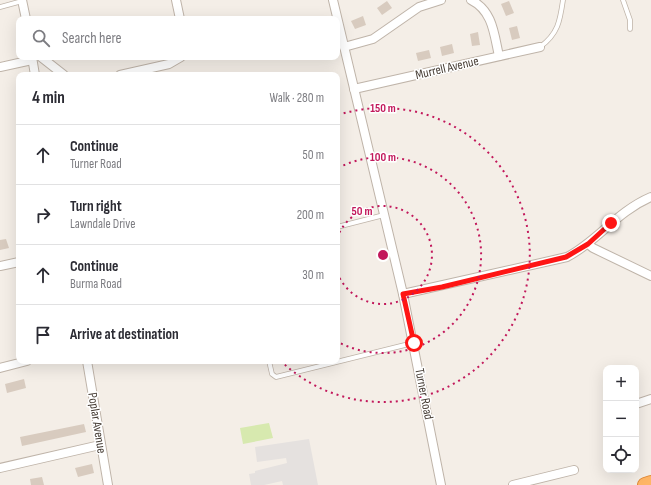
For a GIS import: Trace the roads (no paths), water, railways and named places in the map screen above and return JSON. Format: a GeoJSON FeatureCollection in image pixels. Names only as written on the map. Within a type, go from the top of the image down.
{"type":"FeatureCollection","features":[{"type":"Feature","properties":{"kind":"highway"},"geometry":{"type":"LineString","coordinates":[[645,485],[651,483]]}},
{"type":"Feature","properties":{"kind":"street"},"geometry":{"type":"LineString","coordinates":[[22,0],[25,16]]}},
{"type":"Feature","properties":{"kind":"street"},"geometry":{"type":"LineString","coordinates":[[176,0],[179,16]]}},
{"type":"Feature","properties":{"kind":"street","name":"Turner Road"},"geometry":{"type":"LineString","coordinates":[[333,0],[337,16]]}},
{"type":"Feature","properties":{"kind":"street"},"geometry":{"type":"LineString","coordinates":[[344,47],[373,39],[419,7],[441,0]]}},
{"type":"Feature","properties":{"kind":"street"},"geometry":{"type":"LineString","coordinates":[[471,0],[482,7],[491,21],[500,56]]}},
{"type":"Feature","properties":{"kind":"street","name":"Turner Road"},"geometry":{"type":"LineString","coordinates":[[340,30],[414,343],[441,485]]}},
{"type":"Feature","properties":{"kind":"street","name":"Murrell Avenue"},"geometry":{"type":"LineString","coordinates":[[354,88],[540,46]]}},
{"type":"Feature","properties":{"kind":"street"},"geometry":{"type":"LineString","coordinates":[[0,67],[28,60]]}},
{"type":"Feature","properties":{"kind":"street"},"geometry":{"type":"LineString","coordinates":[[32,60],[34,72]]}},
{"type":"Feature","properties":{"kind":"street"},"geometry":{"type":"LineString","coordinates":[[45,60],[60,72]]}},
{"type":"Feature","properties":{"kind":"street"},"geometry":{"type":"LineString","coordinates":[[133,72],[169,64],[176,60]]}},
{"type":"Feature","properties":{"kind":"street"},"geometry":{"type":"LineString","coordinates":[[403,294],[558,260],[577,252],[629,209],[651,197]]}},
{"type":"Feature","properties":{"kind":"street"},"geometry":{"type":"LineString","coordinates":[[588,244],[593,248],[651,276]]}},
{"type":"Feature","properties":{"kind":"street"},"geometry":{"type":"LineString","coordinates":[[0,266],[16,263]]}},
{"type":"Feature","properties":{"kind":"street"},"geometry":{"type":"LineString","coordinates":[[0,368],[16,364]]}},
{"type":"Feature","properties":{"kind":"street","name":"Poplar Avenue"},"geometry":{"type":"LineString","coordinates":[[87,364],[108,485]]}},
{"type":"Feature","properties":{"kind":"street"},"geometry":{"type":"LineString","coordinates":[[639,403],[651,399]]}},
{"type":"Feature","properties":{"kind":"street"},"geometry":{"type":"LineString","coordinates":[[0,468],[100,445]]}},
{"type":"Feature","properties":{"kind":"street"},"geometry":{"type":"LineString","coordinates":[[513,485],[574,470]]}},
{"type":"Feature","properties":{"kind":"lane"},"geometry":{"type":"LineString","coordinates":[[0,7],[22,0]]}},
{"type":"Feature","properties":{"kind":"lane"},"geometry":{"type":"LineString","coordinates":[[540,46],[550,39],[554,32],[561,15],[563,0]]}},
{"type":"Feature","properties":{"kind":"lane"},"geometry":{"type":"LineString","coordinates":[[623,0],[630,20],[630,29]]}},
{"type":"Feature","properties":{"kind":"lane"},"geometry":{"type":"LineString","coordinates":[[340,226],[384,214]]}},
{"type":"Feature","properties":{"kind":"lane"},"geometry":{"type":"LineString","coordinates":[[340,361],[414,343]]}},
{"type":"Feature","properties":{"kind":"lane"},"geometry":{"type":"LineString","coordinates":[[270,364],[272,374],[276,377],[329,364]]}}]}
